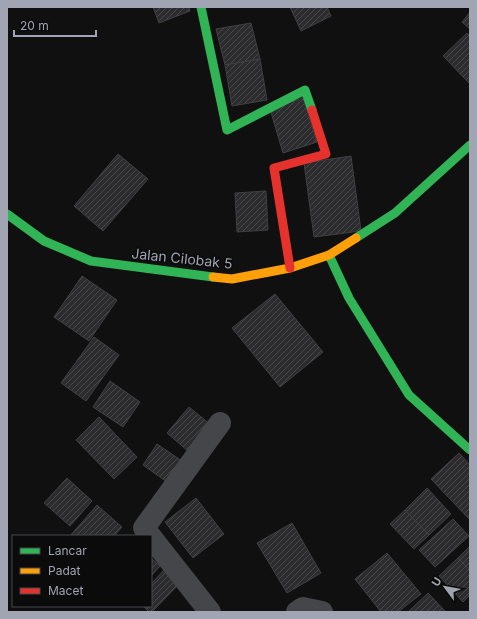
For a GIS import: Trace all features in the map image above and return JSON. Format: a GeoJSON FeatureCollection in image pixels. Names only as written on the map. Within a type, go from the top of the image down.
{"type":"FeatureCollection","features":[{"type":"Feature","properties":{"kind":"street"},"geometry":{"type":"LineString","coordinates":[[201,7],[227,130],[304,90],[326,154],[274,168],[290,268]]}},
{"type":"Feature","properties":{"kind":"street","name":"Jalan Cilobak 5"},"geometry":{"type":"LineString","coordinates":[[7,214],[44,241],[91,261],[232,279],[290,268],[329,255],[395,213],[470,145]]}},
{"type":"Feature","properties":{"kind":"street"},"geometry":{"type":"LineString","coordinates":[[329,255],[348,298],[409,395],[470,450]]}},
{"type":"Feature","properties":{"kind":"street"},"geometry":{"type":"LineString","coordinates":[[150,535],[144,528],[220,423]]}},
{"type":"Feature","properties":{"kind":"street"},"geometry":{"type":"LineString","coordinates":[[152,537],[210,612]]}},
{"type":"Feature","properties":{"kind":"street"},"geometry":{"type":"LineString","coordinates":[[297,612],[303,608],[322,612]]}},
{"type":"Feature","properties":{"kind":"building"},"geometry":{"type":"Polygon","coordinates":[[[153,7],[189,7],[190,11],[159,23],[153,7]]]}},
{"type":"Feature","properties":{"kind":"building"},"geometry":{"type":"Polygon","coordinates":[[[290,7],[327,7],[331,16],[301,31],[290,7]]]}},
{"type":"Feature","properties":{"kind":"building"},"geometry":{"type":"Polygon","coordinates":[[[470,12],[470,29],[462,22],[470,12]]]}},
{"type":"Feature","properties":{"kind":"building"},"geometry":{"type":"Polygon","coordinates":[[[251,23],[260,59],[225,65],[216,29],[251,23]]]}},
{"type":"Feature","properties":{"kind":"building"},"geometry":{"type":"Polygon","coordinates":[[[467,33],[470,36],[470,84],[443,56],[467,33]]]}},
{"type":"Feature","properties":{"kind":"building"},"geometry":{"type":"Polygon","coordinates":[[[260,59],[267,100],[232,106],[225,65],[260,59]]]}},
{"type":"Feature","properties":{"kind":"building"},"geometry":{"type":"Polygon","coordinates":[[[303,98],[317,142],[283,153],[270,109],[303,98]]]}},
{"type":"Feature","properties":{"kind":"building"},"geometry":{"type":"Polygon","coordinates":[[[118,154],[148,179],[103,231],[74,206],[118,154]]]}},
{"type":"Feature","properties":{"kind":"building"},"geometry":{"type":"Polygon","coordinates":[[[351,156],[361,231],[314,237],[304,163],[351,156]]]}},
{"type":"Feature","properties":{"kind":"building"},"geometry":{"type":"Polygon","coordinates":[[[266,191],[268,230],[237,232],[235,193],[266,191]]]}},
{"type":"Feature","properties":{"kind":"building"},"geometry":{"type":"Polygon","coordinates":[[[82,276],[117,300],[89,341],[54,317],[82,276]]]}},
{"type":"Feature","properties":{"kind":"building"},"geometry":{"type":"Polygon","coordinates":[[[275,294],[323,352],[280,387],[232,328],[275,294]]]}},
{"type":"Feature","properties":{"kind":"building"},"geometry":{"type":"Polygon","coordinates":[[[94,337],[119,355],[86,401],[61,383],[94,337]]]}},
{"type":"Feature","properties":{"kind":"building"},"geometry":{"type":"Polygon","coordinates":[[[110,381],[140,402],[123,427],[93,407],[110,381]]]}},
{"type":"Feature","properties":{"kind":"building"},"geometry":{"type":"Polygon","coordinates":[[[189,407],[211,425],[189,452],[167,433],[189,407]]]}},
{"type":"Feature","properties":{"kind":"building"},"geometry":{"type":"Polygon","coordinates":[[[99,417],[137,457],[114,479],[76,440],[99,417]]]}},
{"type":"Feature","properties":{"kind":"building"},"geometry":{"type":"Polygon","coordinates":[[[157,444],[182,461],[167,482],[143,465],[157,444]]]}},
{"type":"Feature","properties":{"kind":"building"},"geometry":{"type":"Polygon","coordinates":[[[459,453],[470,465],[470,520],[431,479],[459,453]]]}},
{"type":"Feature","properties":{"kind":"building"},"geometry":{"type":"Polygon","coordinates":[[[67,478],[92,501],[70,526],[44,503],[67,478]]]}},
{"type":"Feature","properties":{"kind":"building"},"geometry":{"type":"Polygon","coordinates":[[[427,488],[451,514],[429,535],[405,510],[427,488]]]}},
{"type":"Feature","properties":{"kind":"building"},"geometry":{"type":"Polygon","coordinates":[[[196,498],[224,534],[193,558],[165,522],[196,498]]]}},
{"type":"Feature","properties":{"kind":"building"},"geometry":{"type":"Polygon","coordinates":[[[97,505],[122,527],[115,535],[71,535],[97,505]]]}},
{"type":"Feature","properties":{"kind":"building"},"geometry":{"type":"Polygon","coordinates":[[[405,510],[429,535],[414,549],[390,524],[405,510]]]}},
{"type":"Feature","properties":{"kind":"building"},"geometry":{"type":"Polygon","coordinates":[[[453,519],[469,536],[435,567],[419,550],[453,519]]]}},
{"type":"Feature","properties":{"kind":"building"},"geometry":{"type":"Polygon","coordinates":[[[292,523],[321,573],[287,593],[257,543],[292,523]]]}},
{"type":"Feature","properties":{"kind":"building"},"geometry":{"type":"Polygon","coordinates":[[[470,546],[470,570],[458,558],[470,546]]]}},
{"type":"Feature","properties":{"kind":"building"},"geometry":{"type":"Polygon","coordinates":[[[387,553],[421,594],[398,612],[381,612],[355,579],[387,553]]]}},
{"type":"Feature","properties":{"kind":"building"},"geometry":{"type":"Polygon","coordinates":[[[458,558],[470,570],[470,595],[463,602],[439,576],[458,558]]]}},
{"type":"Feature","properties":{"kind":"building"},"geometry":{"type":"Polygon","coordinates":[[[152,559],[160,566],[152,575],[152,559]]]}},
{"type":"Feature","properties":{"kind":"building"},"geometry":{"type":"Polygon","coordinates":[[[164,570],[179,584],[152,612],[149,612],[144,607],[152,607],[152,583],[164,570]]]}},
{"type":"Feature","properties":{"kind":"building"},"geometry":{"type":"Polygon","coordinates":[[[428,593],[446,612],[408,612],[428,593]]]}},
{"type":"Feature","properties":{"kind":"traffic: fast"},"geometry":{"type":"LineString","coordinates":[[201,7],[227,130],[305,90],[312,110]]}},
{"type":"Feature","properties":{"kind":"traffic: fast"},"geometry":{"type":"LineString","coordinates":[[356,238],[395,213],[470,145]]}},
{"type":"Feature","properties":{"kind":"traffic: fast"},"geometry":{"type":"LineString","coordinates":[[7,214],[44,241],[91,261],[213,277]]}},
{"type":"Feature","properties":{"kind":"traffic: fast"},"geometry":{"type":"LineString","coordinates":[[329,255],[349,298],[409,395],[470,450]]}},
{"type":"Feature","properties":{"kind":"traffic: slow"},"geometry":{"type":"LineString","coordinates":[[213,277],[232,279],[290,268],[329,255],[356,238]]}},
{"type":"Feature","properties":{"kind":"traffic: jam"},"geometry":{"type":"LineString","coordinates":[[290,268],[274,168],[326,154],[312,110]]}}]}
